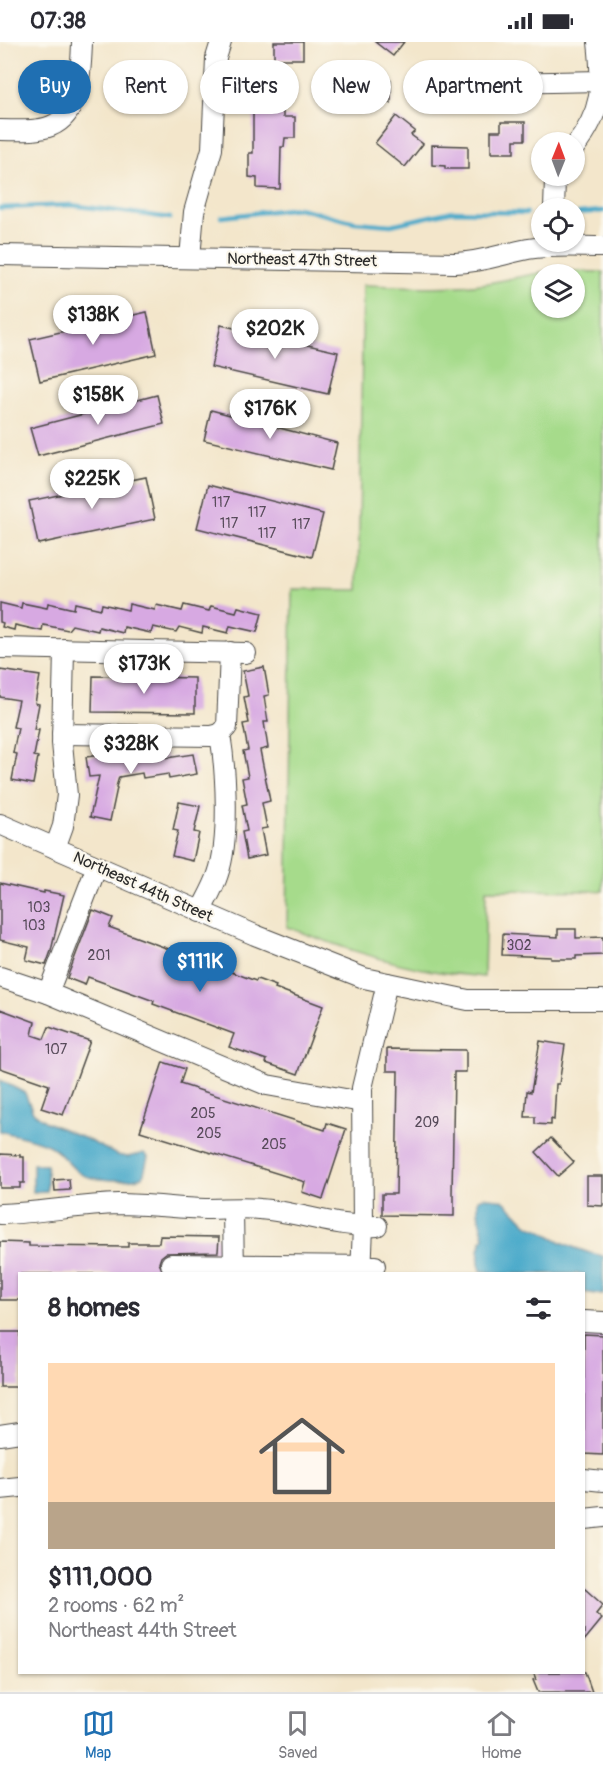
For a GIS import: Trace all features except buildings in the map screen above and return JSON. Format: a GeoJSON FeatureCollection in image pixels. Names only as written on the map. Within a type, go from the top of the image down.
{"type":"FeatureCollection","features":[{"type":"Feature","properties":{"kind":"street"},"geometry":{"type":"LineString","coordinates":[[0,130],[34,130],[52,126],[61,120],[77,93],[81,77],[82,42]]}},
{"type":"Feature","properties":{"kind":"street"},"geometry":{"type":"LineString","coordinates":[[190,258],[194,212],[213,149],[216,58],[221,42]]}},
{"type":"Feature","properties":{"kind":"street"},"geometry":{"type":"LineString","coordinates":[[585,132],[592,123],[602,81],[598,42]]}},
{"type":"Feature","properties":{"kind":"street"},"geometry":{"type":"LineString","coordinates":[[543,82],[602,81]]}},
{"type":"Feature","properties":{"kind":"street","name":"Northeast 47th Street"},"geometry":{"type":"LineString","coordinates":[[585,247],[603,248]]}},
{"type":"Feature","properties":{"kind":"street","name":"Northeast 47th Street"},"geometry":{"type":"LineString","coordinates":[[0,255],[463,263],[490,260],[531,248]]}},
{"type":"Feature","properties":{"kind":"street"},"geometry":{"type":"LineString","coordinates":[[0,648],[238,653],[227,727],[220,734],[212,736],[62,735]]}},
{"type":"Feature","properties":{"kind":"street"},"geometry":{"type":"LineString","coordinates":[[55,848],[63,826],[67,795],[62,735],[64,649]]}},
{"type":"Feature","properties":{"kind":"street"},"geometry":{"type":"LineString","coordinates":[[200,912],[219,874],[225,841],[225,759],[220,734]]}},
{"type":"Feature","properties":{"kind":"street","name":"Northeast 44th Street"},"geometry":{"type":"LineString","coordinates":[[0,825],[200,912],[364,978],[468,1000],[603,1000]]}},
{"type":"Feature","properties":{"kind":"street"},"geometry":{"type":"LineString","coordinates":[[48,993],[97,866]]}},
{"type":"Feature","properties":{"kind":"street"},"geometry":{"type":"LineString","coordinates":[[0,977],[48,993],[267,1084],[362,1102]]}},
{"type":"Feature","properties":{"kind":"street"},"geometry":{"type":"LineString","coordinates":[[171,1264],[234,1269],[366,1268],[370,1226],[362,1088],[387,983]]}},
{"type":"Feature","properties":{"kind":"street"},"geometry":{"type":"LineString","coordinates":[[0,1214],[33,1214],[119,1204],[259,1208],[370,1226]]}},
{"type":"Feature","properties":{"kind":"street"},"geometry":{"type":"LineString","coordinates":[[233,1209],[234,1269]]}},
{"type":"Feature","properties":{"kind":"street"},"geometry":{"type":"LineString","coordinates":[[585,1321],[603,1322]]}},
{"type":"Feature","properties":{"kind":"street"},"geometry":{"type":"LineString","coordinates":[[0,1436],[18,1432]]}},
{"type":"Feature","properties":{"kind":"street"},"geometry":{"type":"LineString","coordinates":[[585,1479],[603,1480]]}},
{"type":"Feature","properties":{"kind":"street"},"geometry":{"type":"LineString","coordinates":[[0,1489],[18,1487]]}},
{"type":"Feature","properties":{"kind":"street"},"geometry":{"type":"LineString","coordinates":[[585,1519],[603,1518]]}},
{"type":"Feature","properties":{"kind":"green space"},"geometry":{"type":"Polygon","coordinates":[[[585,272],[603,272],[603,891],[486,890],[484,977],[439,972],[377,958],[287,927],[292,589],[358,590],[363,285],[466,286],[531,275],[531,318],[585,318],[585,272]]]}},
{"type":"Feature","properties":{"kind":"water"},"geometry":{"type":"Polygon","coordinates":[[[0,1080],[25,1093],[33,1112],[46,1122],[117,1155],[128,1157],[144,1153],[148,1157],[143,1177],[109,1180],[91,1178],[74,1169],[50,1146],[0,1131],[0,1080]]]}},
{"type":"Feature","properties":{"kind":"water"},"geometry":{"type":"Polygon","coordinates":[[[33,1164],[47,1165],[47,1191],[33,1192],[33,1164]]]}},
{"type":"Feature","properties":{"kind":"water"},"geometry":{"type":"Polygon","coordinates":[[[485,1197],[503,1200],[530,1226],[560,1242],[603,1256],[603,1295],[585,1292],[585,1272],[481,1271],[479,1253],[484,1237],[478,1214],[478,1199],[485,1197]]]}},
{"type":"Feature","properties":{"kind":"waterway"},"geometry":{"type":"LineString","coordinates":[[0,208],[71,205],[170,218]]}},
{"type":"Feature","properties":{"kind":"waterway"},"geometry":{"type":"LineString","coordinates":[[221,217],[298,208],[355,222],[391,225],[453,211],[527,213]]}},
{"type":"Feature","properties":{"kind":"waterway"},"geometry":{"type":"LineString","coordinates":[[585,212],[603,211]]}}]}
